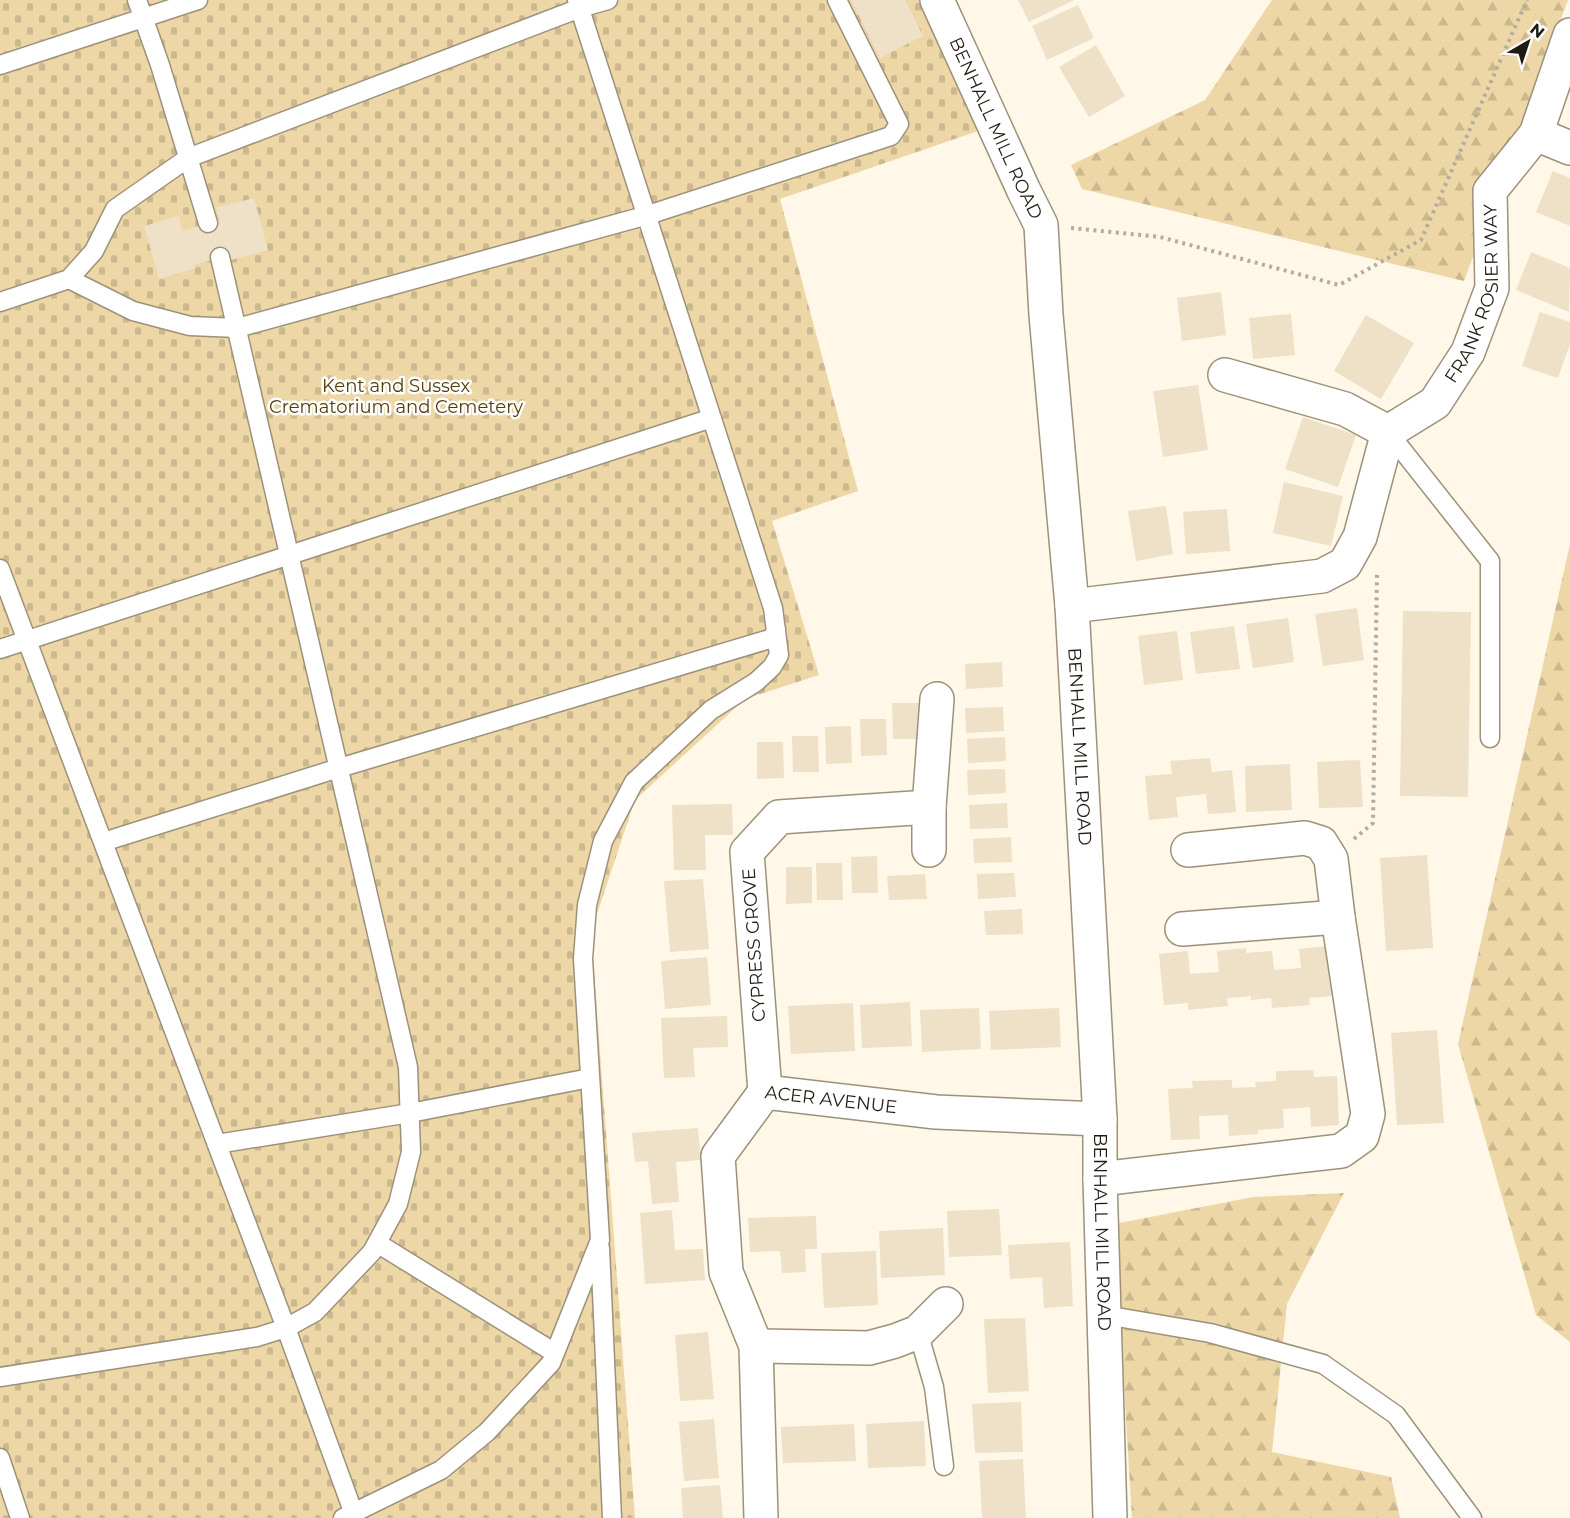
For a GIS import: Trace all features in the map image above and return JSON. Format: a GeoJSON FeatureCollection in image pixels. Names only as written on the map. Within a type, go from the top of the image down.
{"type":"FeatureCollection","features":[{"type":"Feature","properties":{"kind":"street","name":"BENHALL MILL ROAD"},"geometry":{"type":"LineString","coordinates":[[937,0],[1041,225],[1046,315],[1072,606],[1100,1119],[1110,1518]]}},
{"type":"Feature","properties":{"kind":"street","name":"FRANK ROSIER WAY"},"geometry":{"type":"LineString","coordinates":[[1388,432],[1435,403],[1468,352],[1492,288],[1490,191],[1536,134],[1570,35]]}},
{"type":"Feature","properties":{"kind":"street"},"geometry":{"type":"LineString","coordinates":[[1536,134],[1570,148]]}},
{"type":"Feature","properties":{"kind":"street"},"geometry":{"type":"LineString","coordinates":[[1072,606],[1322,576],[1345,564],[1360,537],[1388,432],[1345,410],[1225,375]]}},
{"type":"Feature","properties":{"kind":"street"},"geometry":{"type":"LineString","coordinates":[[929,850],[929,807],[937,699]]}},
{"type":"Feature","properties":{"kind":"street","name":"CYPRESS GROVE"},"geometry":{"type":"LineString","coordinates":[[765,1092],[747,852],[779,817],[929,807]]}},
{"type":"Feature","properties":{"kind":"street"},"geometry":{"type":"LineString","coordinates":[[1100,1179],[1341,1151],[1362,1136],[1368,1114],[1331,859],[1321,843],[1305,838],[1188,850]]}},
{"type":"Feature","properties":{"kind":"street"},"geometry":{"type":"LineString","coordinates":[[1182,929],[1338,917]]}},
{"type":"Feature","properties":{"kind":"street","name":"ACER AVENUE"},"geometry":{"type":"LineString","coordinates":[[761,1518],[756,1346],[726,1272],[718,1156],[765,1092],[936,1112],[1100,1119]]}},
{"type":"Feature","properties":{"kind":"street"},"geometry":{"type":"LineString","coordinates":[[756,1346],[869,1348],[918,1332],[946,1304]]}},
{"type":"Feature","properties":{"kind":"lane"},"geometry":{"type":"LineString","coordinates":[[136,0],[160,65],[208,223]]}},
{"type":"Feature","properties":{"kind":"lane"},"geometry":{"type":"LineString","coordinates":[[0,65],[198,0]]}},
{"type":"Feature","properties":{"kind":"lane"},"geometry":{"type":"LineString","coordinates":[[0,302],[69,279],[94,251],[115,209],[188,158],[579,4],[608,0]]}},
{"type":"Feature","properties":{"kind":"lane"},"geometry":{"type":"LineString","coordinates":[[69,279],[133,311],[190,326],[237,328],[648,215],[891,136],[898,124],[837,0]]}},
{"type":"Feature","properties":{"kind":"lane"},"geometry":{"type":"LineString","coordinates":[[579,4],[773,608],[779,655],[772,667],[756,682],[711,710],[634,782],[603,841],[587,904],[583,958],[600,1240],[612,1518]]}},
{"type":"Feature","properties":{"kind":"lane"},"geometry":{"type":"LineString","coordinates":[[0,1377],[257,1337],[286,1329],[315,1312],[372,1252],[398,1204],[411,1152],[408,1067],[220,257]]}},
{"type":"Feature","properties":{"kind":"lane"},"geometry":{"type":"LineString","coordinates":[[0,650],[712,418]]}},
{"type":"Feature","properties":{"kind":"lane"},"geometry":{"type":"LineString","coordinates":[[1388,432],[1490,561],[1490,738]]}},
{"type":"Feature","properties":{"kind":"lane"},"geometry":{"type":"LineString","coordinates":[[0,569],[286,1329],[349,1516],[441,1470],[487,1432],[551,1363],[600,1240]]}},
{"type":"Feature","properties":{"kind":"lane"},"geometry":{"type":"LineString","coordinates":[[103,842],[339,768],[773,638],[776,629]]}},
{"type":"Feature","properties":{"kind":"lane"},"geometry":{"type":"LineString","coordinates":[[217,1144],[410,1113],[590,1078]]}},
{"type":"Feature","properties":{"kind":"lane"},"geometry":{"type":"LineString","coordinates":[[377,1243],[555,1353]]}},
{"type":"Feature","properties":{"kind":"lane"},"geometry":{"type":"LineString","coordinates":[[1105,1315],[1210,1333],[1323,1364],[1396,1416],[1472,1518]]}},
{"type":"Feature","properties":{"kind":"lane"},"geometry":{"type":"LineString","coordinates":[[918,1332],[934,1387],[944,1466]]}},
{"type":"Feature","properties":{"kind":"lane"},"geometry":{"type":"LineString","coordinates":[[0,1458],[20,1518]]}},
{"type":"Feature","properties":{"kind":"path"},"geometry":{"type":"LineString","coordinates":[[1041,225],[1160,237],[1339,285],[1420,240],[1527,0]]}},
{"type":"Feature","properties":{"kind":"path"},"geometry":{"type":"LineString","coordinates":[[1331,859],[1373,823],[1377,571],[1360,537]]}},
{"type":"Feature","properties":{"kind":"green space","name":"Kent and Sussex Crematorium and Cemetery"},"geometry":{"type":"Polygon","coordinates":[[[0,0],[920,0],[981,130],[780,199],[858,491],[772,521],[819,675],[745,699],[635,800],[591,932],[635,1518],[0,1518],[0,0]]]}},
{"type":"Feature","properties":{"kind":"green space"},"geometry":{"type":"Polygon","coordinates":[[[1272,0],[1568,0],[1464,281],[1082,189],[1071,165],[1205,100],[1272,0]]]}},
{"type":"Feature","properties":{"kind":"green space"},"geometry":{"type":"Polygon","coordinates":[[[1570,544],[1570,1342],[1536,1315],[1458,1044],[1570,544]]]}},
{"type":"Feature","properties":{"kind":"green space"},"geometry":{"type":"Polygon","coordinates":[[[1344,1193],[1287,1304],[1272,1452],[1391,1477],[1400,1518],[1132,1518],[1114,1224],[1253,1197],[1344,1193]]]}},
{"type":"Feature","properties":{"kind":"building"},"geometry":{"type":"Polygon","coordinates":[[[851,0],[905,0],[923,36],[880,58],[851,0]]]}},
{"type":"Feature","properties":{"kind":"building"},"geometry":{"type":"Polygon","coordinates":[[[1018,0],[1074,0],[1029,22],[1018,0]]]}},
{"type":"Feature","properties":{"kind":"building"},"geometry":{"type":"Polygon","coordinates":[[[1078,5],[1094,38],[1047,60],[1032,26],[1078,5]]]}},
{"type":"Feature","properties":{"kind":"building"},"geometry":{"type":"Polygon","coordinates":[[[1096,45],[1125,96],[1089,117],[1059,67],[1096,45]]]}},
{"type":"Feature","properties":{"kind":"building"},"geometry":{"type":"Polygon","coordinates":[[[1553,171],[1570,178],[1570,226],[1536,212],[1553,171]]]}},
{"type":"Feature","properties":{"kind":"building"},"geometry":{"type":"Polygon","coordinates":[[[254,198],[268,250],[231,260],[229,255],[194,265],[195,268],[159,279],[144,226],[179,216],[182,231],[220,220],[216,208],[254,198]]]}},
{"type":"Feature","properties":{"kind":"building"},"geometry":{"type":"Polygon","coordinates":[[[1531,252],[1570,268],[1569,312],[1516,290],[1531,252]]]}},
{"type":"Feature","properties":{"kind":"building"},"geometry":{"type":"Polygon","coordinates":[[[1221,292],[1226,335],[1182,341],[1177,298],[1221,292]]]}},
{"type":"Feature","properties":{"kind":"building"},"geometry":{"type":"Polygon","coordinates":[[[1540,312],[1570,322],[1570,344],[1558,378],[1522,366],[1540,312]]]}},
{"type":"Feature","properties":{"kind":"building"},"geometry":{"type":"Polygon","coordinates":[[[1291,314],[1295,355],[1253,359],[1249,318],[1291,314]]]}},
{"type":"Feature","properties":{"kind":"building"},"geometry":{"type":"Polygon","coordinates":[[[1366,315],[1414,343],[1381,399],[1334,371],[1366,315]]]}},
{"type":"Feature","properties":{"kind":"building"},"geometry":{"type":"Polygon","coordinates":[[[1198,385],[1208,450],[1163,457],[1153,391],[1198,385]]]}},
{"type":"Feature","properties":{"kind":"building"},"geometry":{"type":"Polygon","coordinates":[[[1303,417],[1356,435],[1338,487],[1285,469],[1303,417]]]}},
{"type":"Feature","properties":{"kind":"building"},"geometry":{"type":"Polygon","coordinates":[[[1284,482],[1343,496],[1331,546],[1273,533],[1284,482]]]}},
{"type":"Feature","properties":{"kind":"building"},"geometry":{"type":"Polygon","coordinates":[[[1166,506],[1173,554],[1136,561],[1128,511],[1166,506]]]}},
{"type":"Feature","properties":{"kind":"building"},"geometry":{"type":"Polygon","coordinates":[[[1227,509],[1230,551],[1186,554],[1183,512],[1227,509]]]}},
{"type":"Feature","properties":{"kind":"building"},"geometry":{"type":"Polygon","coordinates":[[[1357,608],[1364,660],[1323,666],[1315,614],[1357,608]]]}},
{"type":"Feature","properties":{"kind":"building"},"geometry":{"type":"Polygon","coordinates":[[[1403,611],[1471,612],[1468,797],[1400,796],[1403,611]]]}},
{"type":"Feature","properties":{"kind":"building"},"geometry":{"type":"Polygon","coordinates":[[[1288,618],[1294,662],[1253,668],[1246,624],[1288,618]]]}},
{"type":"Feature","properties":{"kind":"building"},"geometry":{"type":"Polygon","coordinates":[[[1234,626],[1240,669],[1196,674],[1190,632],[1234,626]]]}},
{"type":"Feature","properties":{"kind":"building"},"geometry":{"type":"Polygon","coordinates":[[[1177,631],[1183,680],[1144,685],[1138,636],[1177,631]]]}},
{"type":"Feature","properties":{"kind":"building"},"geometry":{"type":"Polygon","coordinates":[[[1002,662],[1003,687],[966,689],[965,664],[1002,662]]]}},
{"type":"Feature","properties":{"kind":"building"},"geometry":{"type":"Polygon","coordinates":[[[892,703],[927,703],[927,739],[893,739],[892,703]]]}},
{"type":"Feature","properties":{"kind":"building"},"geometry":{"type":"Polygon","coordinates":[[[1003,707],[1004,731],[966,733],[965,708],[1003,707]]]}},
{"type":"Feature","properties":{"kind":"building"},"geometry":{"type":"Polygon","coordinates":[[[860,719],[886,719],[887,755],[861,756],[860,719]]]}},
{"type":"Feature","properties":{"kind":"building"},"geometry":{"type":"Polygon","coordinates":[[[851,726],[852,763],[826,764],[825,727],[851,726]]]}},
{"type":"Feature","properties":{"kind":"building"},"geometry":{"type":"Polygon","coordinates":[[[792,736],[818,736],[819,772],[793,772],[792,736]]]}},
{"type":"Feature","properties":{"kind":"building"},"geometry":{"type":"Polygon","coordinates":[[[1005,737],[1006,761],[968,763],[967,739],[1005,737]]]}},
{"type":"Feature","properties":{"kind":"building"},"geometry":{"type":"Polygon","coordinates":[[[757,742],[783,742],[784,778],[757,779],[757,742]]]}},
{"type":"Feature","properties":{"kind":"building"},"geometry":{"type":"Polygon","coordinates":[[[1210,758],[1212,772],[1232,770],[1236,812],[1208,814],[1206,794],[1176,797],[1178,817],[1149,820],[1145,776],[1172,774],[1170,761],[1210,758]]]}},
{"type":"Feature","properties":{"kind":"building"},"geometry":{"type":"Polygon","coordinates":[[[1360,760],[1363,807],[1319,808],[1317,762],[1360,760]]]}},
{"type":"Feature","properties":{"kind":"building"},"geometry":{"type":"Polygon","coordinates":[[[1290,764],[1292,810],[1246,812],[1245,766],[1290,764]]]}},
{"type":"Feature","properties":{"kind":"building"},"geometry":{"type":"Polygon","coordinates":[[[1005,769],[1006,793],[968,795],[967,770],[1005,769]]]}},
{"type":"Feature","properties":{"kind":"building"},"geometry":{"type":"Polygon","coordinates":[[[1007,803],[1008,828],[970,829],[969,805],[1007,803]]]}},
{"type":"Feature","properties":{"kind":"building"},"geometry":{"type":"Polygon","coordinates":[[[732,804],[733,835],[705,835],[706,870],[674,870],[672,805],[732,804]]]}},
{"type":"Feature","properties":{"kind":"building"},"geometry":{"type":"Polygon","coordinates":[[[1011,837],[1012,862],[974,863],[973,839],[1011,837]]]}},
{"type":"Feature","properties":{"kind":"building"},"geometry":{"type":"Polygon","coordinates":[[[1427,855],[1433,948],[1386,951],[1380,858],[1427,855]]]}},
{"type":"Feature","properties":{"kind":"building"},"geometry":{"type":"Polygon","coordinates":[[[877,856],[878,893],[852,893],[851,857],[877,856]]]}},
{"type":"Feature","properties":{"kind":"building"},"geometry":{"type":"Polygon","coordinates":[[[816,863],[842,863],[843,900],[817,900],[816,863]]]}},
{"type":"Feature","properties":{"kind":"building"},"geometry":{"type":"Polygon","coordinates":[[[786,867],[812,867],[812,903],[786,904],[786,867]]]}},
{"type":"Feature","properties":{"kind":"building"},"geometry":{"type":"Polygon","coordinates":[[[1014,873],[1016,897],[978,899],[977,874],[1014,873]]]}},
{"type":"Feature","properties":{"kind":"building"},"geometry":{"type":"Polygon","coordinates":[[[925,874],[927,899],[889,900],[887,876],[925,874]]]}},
{"type":"Feature","properties":{"kind":"building"},"geometry":{"type":"Polygon","coordinates":[[[703,879],[709,949],[670,952],[664,881],[703,879]]]}},
{"type":"Feature","properties":{"kind":"building"},"geometry":{"type":"Polygon","coordinates":[[[1022,909],[1023,934],[986,935],[984,911],[1022,909]]]}},
{"type":"Feature","properties":{"kind":"building"},"geometry":{"type":"Polygon","coordinates":[[[1328,946],[1332,996],[1309,998],[1310,1005],[1272,1008],[1271,998],[1251,1000],[1251,996],[1227,998],[1228,1006],[1188,1010],[1188,1003],[1164,1005],[1159,954],[1188,951],[1190,974],[1219,972],[1217,951],[1246,948],[1246,953],[1272,951],[1274,970],[1301,968],[1299,949],[1328,946]]]}},
{"type":"Feature","properties":{"kind":"building"},"geometry":{"type":"Polygon","coordinates":[[[707,957],[711,1005],[665,1009],[661,961],[707,957]]]}},
{"type":"Feature","properties":{"kind":"building"},"geometry":{"type":"Polygon","coordinates":[[[910,1002],[912,1046],[862,1048],[860,1005],[910,1002]]]}},
{"type":"Feature","properties":{"kind":"building"},"geometry":{"type":"Polygon","coordinates":[[[853,1003],[855,1051],[791,1054],[788,1006],[853,1003]]]}},
{"type":"Feature","properties":{"kind":"building"},"geometry":{"type":"Polygon","coordinates":[[[979,1008],[981,1049],[922,1052],[920,1010],[979,1008]]]}},
{"type":"Feature","properties":{"kind":"building"},"geometry":{"type":"Polygon","coordinates":[[[1059,1008],[1061,1047],[991,1050],[989,1011],[1059,1008]]]}},
{"type":"Feature","properties":{"kind":"building"},"geometry":{"type":"Polygon","coordinates":[[[727,1016],[728,1047],[693,1048],[695,1077],[664,1078],[661,1018],[727,1016]]]}},
{"type":"Feature","properties":{"kind":"building"},"geometry":{"type":"Polygon","coordinates":[[[1437,1030],[1444,1123],[1397,1125],[1391,1033],[1437,1030]]]}},
{"type":"Feature","properties":{"kind":"building"},"geometry":{"type":"Polygon","coordinates":[[[1313,1070],[1314,1077],[1337,1076],[1339,1125],[1311,1127],[1310,1107],[1283,1109],[1284,1128],[1258,1130],[1258,1134],[1229,1136],[1228,1115],[1199,1116],[1200,1139],[1171,1140],[1168,1089],[1193,1088],[1192,1081],[1232,1080],[1232,1088],[1256,1087],[1255,1082],[1276,1081],[1276,1071],[1313,1070]]]}},
{"type":"Feature","properties":{"kind":"building"},"geometry":{"type":"Polygon","coordinates":[[[698,1128],[701,1160],[676,1162],[679,1202],[652,1204],[648,1161],[635,1162],[632,1133],[698,1128]]]}},
{"type":"Feature","properties":{"kind":"building"},"geometry":{"type":"Polygon","coordinates":[[[999,1209],[1002,1255],[949,1257],[947,1211],[999,1209]]]}},
{"type":"Feature","properties":{"kind":"building"},"geometry":{"type":"Polygon","coordinates":[[[672,1210],[675,1250],[703,1249],[705,1280],[645,1284],[640,1213],[672,1210]]]}},
{"type":"Feature","properties":{"kind":"building"},"geometry":{"type":"Polygon","coordinates":[[[816,1216],[817,1249],[805,1249],[806,1272],[782,1273],[780,1251],[750,1252],[748,1218],[816,1216]]]}},
{"type":"Feature","properties":{"kind":"building"},"geometry":{"type":"Polygon","coordinates":[[[943,1228],[945,1275],[881,1278],[879,1231],[943,1228]]]}},
{"type":"Feature","properties":{"kind":"building"},"geometry":{"type":"Polygon","coordinates":[[[1070,1242],[1073,1306],[1044,1308],[1042,1277],[1010,1279],[1008,1245],[1070,1242]]]}},
{"type":"Feature","properties":{"kind":"building"},"geometry":{"type":"Polygon","coordinates":[[[876,1251],[878,1305],[824,1308],[821,1253],[876,1251]]]}},
{"type":"Feature","properties":{"kind":"building"},"geometry":{"type":"Polygon","coordinates":[[[1025,1318],[1029,1391],[988,1393],[984,1319],[1025,1318]]]}},
{"type":"Feature","properties":{"kind":"building"},"geometry":{"type":"Polygon","coordinates":[[[708,1332],[714,1399],[680,1401],[675,1335],[708,1332]]]}},
{"type":"Feature","properties":{"kind":"building"},"geometry":{"type":"Polygon","coordinates":[[[1021,1402],[1023,1452],[975,1453],[972,1404],[1021,1402]]]}},
{"type":"Feature","properties":{"kind":"building"},"geometry":{"type":"Polygon","coordinates":[[[714,1419],[719,1478],[684,1481],[679,1422],[714,1419]]]}},
{"type":"Feature","properties":{"kind":"building"},"geometry":{"type":"Polygon","coordinates":[[[924,1421],[926,1466],[868,1468],[866,1424],[924,1421]]]}},
{"type":"Feature","properties":{"kind":"building"},"geometry":{"type":"Polygon","coordinates":[[[854,1424],[856,1461],[783,1463],[781,1427],[854,1424]]]}},
{"type":"Feature","properties":{"kind":"building"},"geometry":{"type":"Polygon","coordinates":[[[1023,1459],[1026,1518],[982,1518],[979,1461],[1023,1459]]]}},
{"type":"Feature","properties":{"kind":"building"},"geometry":{"type":"Polygon","coordinates":[[[720,1485],[723,1518],[683,1518],[681,1488],[720,1485]]]}}]}
